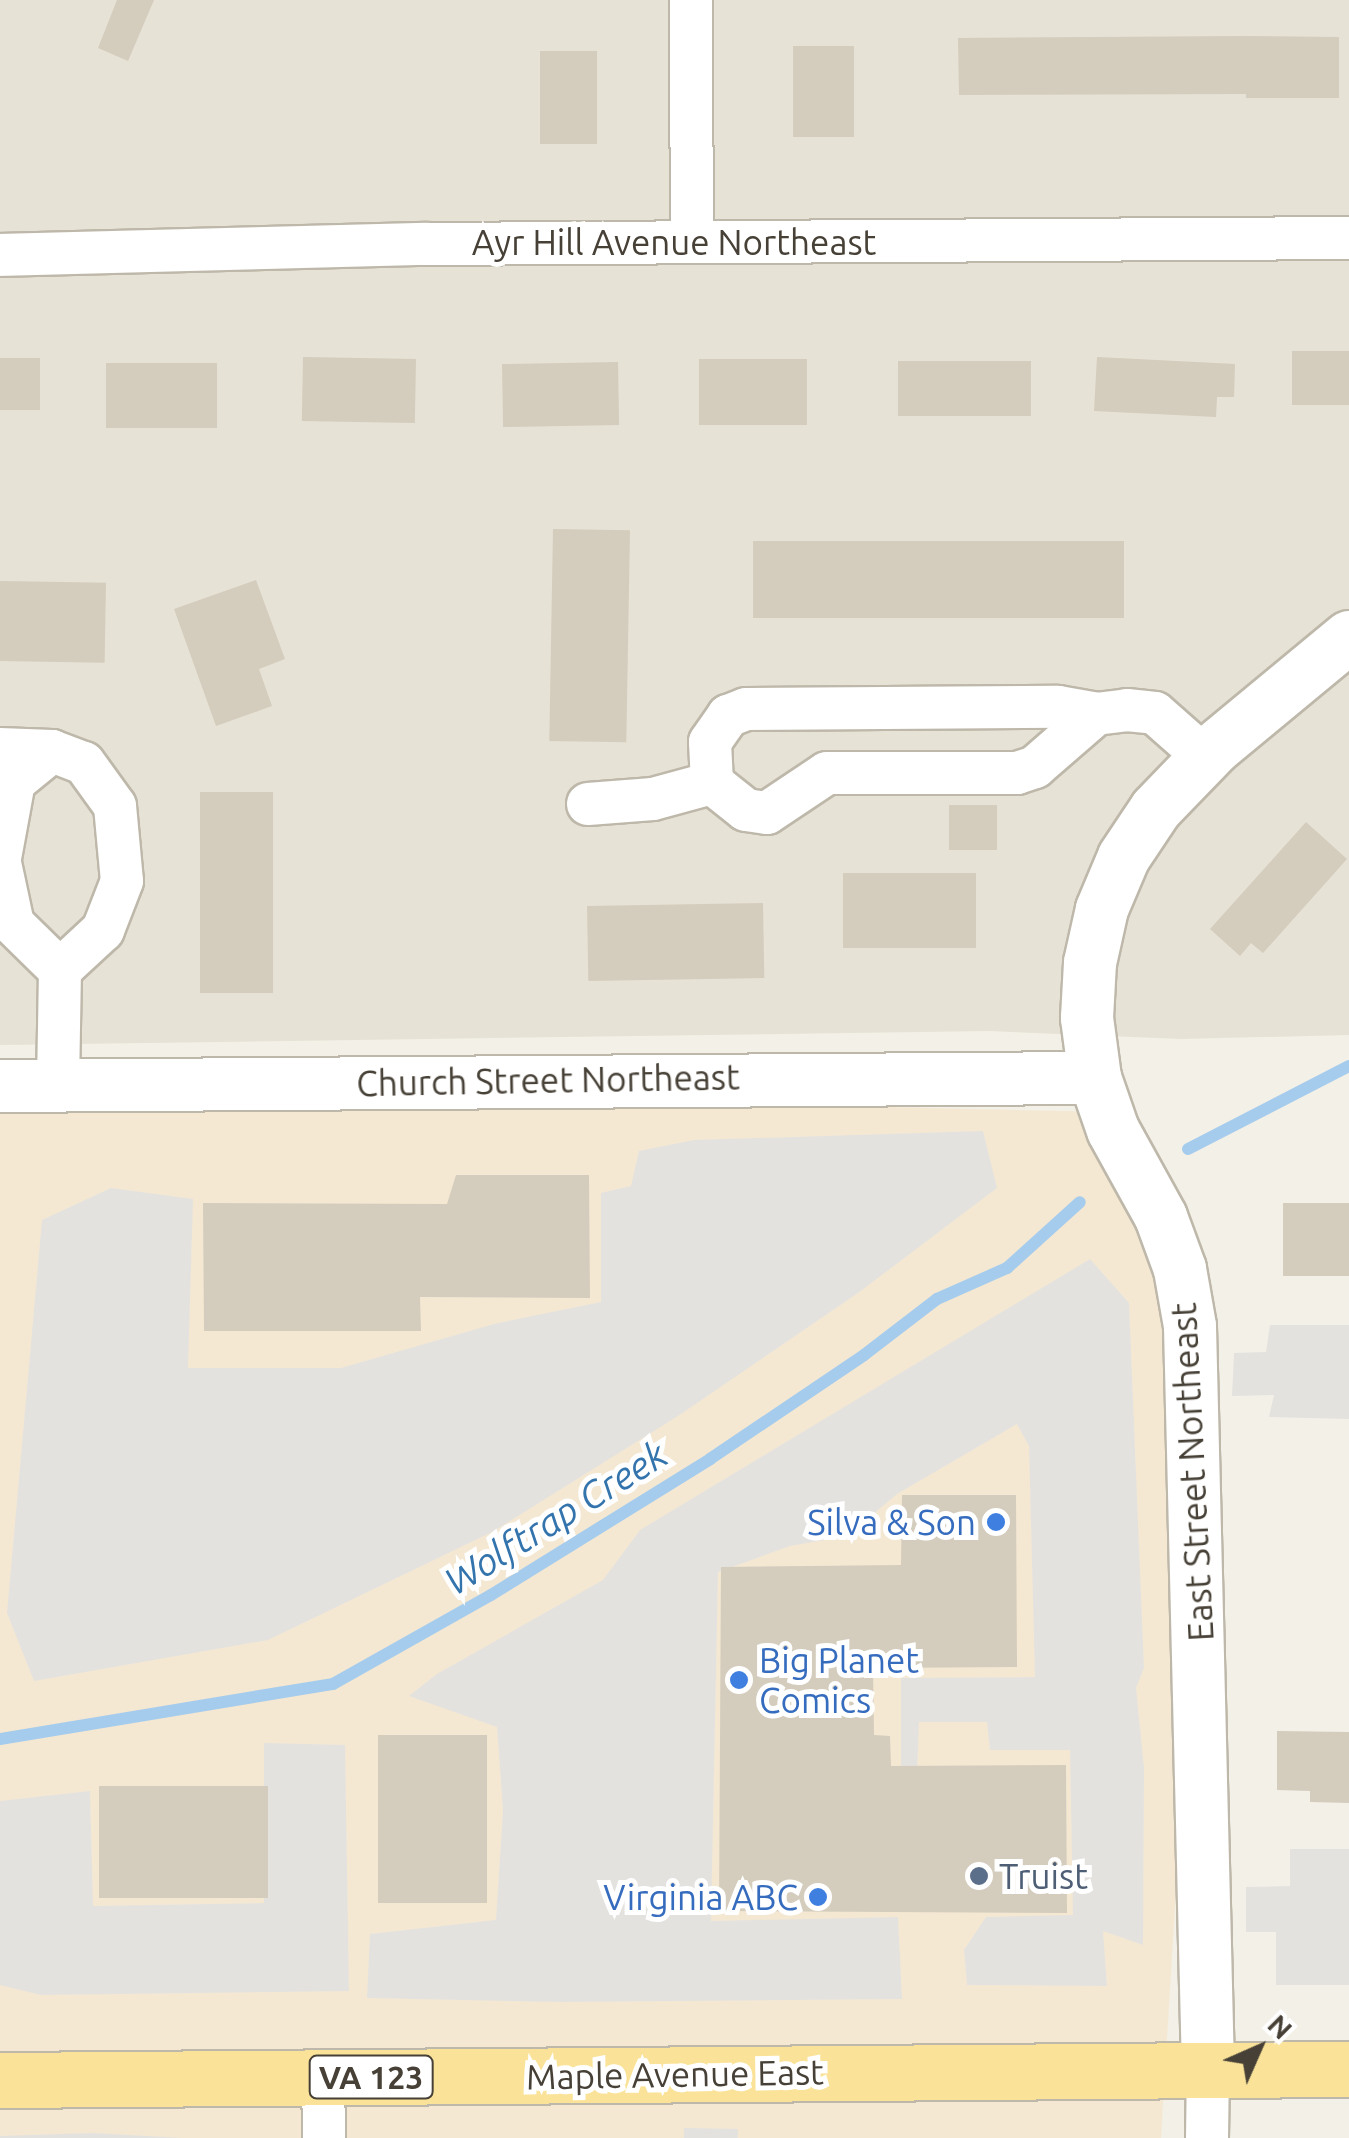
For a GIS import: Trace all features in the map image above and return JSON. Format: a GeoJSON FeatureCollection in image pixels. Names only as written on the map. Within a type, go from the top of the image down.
{"type":"FeatureCollection","features":[{"type":"Feature","properties":{"kind":"main road","name":"Maple Avenue East"},"geometry":{"type":"LineString","coordinates":[[0,2080],[1349,2068]]}},
{"type":"Feature","properties":{"kind":"street"},"geometry":{"type":"LineString","coordinates":[[690,0],[692,242]]}},
{"type":"Feature","properties":{"kind":"street","name":"Ayr Hill Avenue Northeast"},"geometry":{"type":"LineString","coordinates":[[0,255],[692,242],[1349,238]]}},
{"type":"Feature","properties":{"kind":"street","name":"East Street Northeast"},"geometry":{"type":"LineString","coordinates":[[1208,2069],[1190,1326],[1180,1269],[1161,1218],[1112,1130],[1095,1078],[1087,1018],[1090,963],[1102,909],[1124,856],[1156,809],[1206,758],[1349,637]]}},
{"type":"Feature","properties":{"kind":"street"},"geometry":{"type":"LineString","coordinates":[[1096,714],[1036,767],[1017,773],[841,773],[818,778],[767,813],[746,810],[712,783],[710,742],[728,716],[746,709],[1058,707],[1096,714],[1127,710],[1155,713],[1206,758]]}},
{"type":"Feature","properties":{"kind":"street"},"geometry":{"type":"LineString","coordinates":[[837,710],[841,773]]}},
{"type":"Feature","properties":{"kind":"street"},"geometry":{"type":"LineString","coordinates":[[0,749],[52,751],[84,763],[115,806],[122,881],[103,930],[60,970],[58,1085]]}},
{"type":"Feature","properties":{"kind":"street"},"geometry":{"type":"LineString","coordinates":[[52,751],[14,782],[0,861],[12,924],[60,970]]}},
{"type":"Feature","properties":{"kind":"street"},"geometry":{"type":"LineString","coordinates":[[588,804],[654,799],[712,783]]}},
{"type":"Feature","properties":{"kind":"street","name":"Church Street Northeast"},"geometry":{"type":"LineString","coordinates":[[0,1086],[1095,1078]]}},
{"type":"Feature","properties":{"kind":"street"},"geometry":{"type":"LineString","coordinates":[[1207,2138],[1208,2069]]}},
{"type":"Feature","properties":{"kind":"street"},"geometry":{"type":"LineString","coordinates":[[323,2078],[324,2138]]}},
{"type":"Feature","properties":{"kind":"shaded area"},"geometry":{"type":"Polygon","coordinates":[[[0,0],[1349,0],[1349,1035],[1181,1039],[989,1031],[0,1045],[0,0]]]}},
{"type":"Feature","properties":{"kind":"shaded area"},"geometry":{"type":"Polygon","coordinates":[[[208,1092],[1111,1112],[1210,1332],[1161,2138],[0,2138],[0,1101],[208,1092]]]}},
{"type":"Feature","properties":{"kind":"shaded area"},"geometry":{"type":"Polygon","coordinates":[[[983,1131],[997,1188],[858,1293],[678,1416],[494,1531],[268,1640],[34,1681],[7,1613],[42,1220],[111,1188],[193,1199],[188,1368],[341,1368],[494,1324],[601,1302],[601,1193],[631,1186],[639,1151],[694,1140],[983,1131]]]}},
{"type":"Feature","properties":{"kind":"shaded area"},"geometry":{"type":"Polygon","coordinates":[[[1090,1259],[1129,1303],[1144,1668],[1136,1688],[1144,1768],[1143,1945],[1103,1931],[1107,1986],[967,1985],[964,1950],[986,1917],[1073,1915],[1070,1750],[990,1750],[987,1722],[919,1722],[913,1888],[901,1890],[901,1678],[1035,1677],[1029,1446],[1017,1424],[897,1494],[847,1536],[790,1546],[718,1572],[711,1921],[898,1917],[902,1999],[561,2002],[367,1998],[370,1934],[496,1920],[503,1810],[497,1727],[409,1696],[437,1674],[603,1580],[640,1530],[1090,1259]]]}},
{"type":"Feature","properties":{"kind":"shaded area"},"geometry":{"type":"Polygon","coordinates":[[[1270,1325],[1349,1325],[1349,1419],[1269,1417],[1274,1395],[1232,1396],[1234,1353],[1266,1352],[1270,1325]]]}},
{"type":"Feature","properties":{"kind":"shaded area"},"geometry":{"type":"Polygon","coordinates":[[[264,1743],[345,1745],[349,1991],[41,1995],[0,1985],[0,1801],[90,1791],[93,1906],[264,1903],[264,1743]]]}},
{"type":"Feature","properties":{"kind":"shaded area"},"geometry":{"type":"Polygon","coordinates":[[[1290,1849],[1349,1849],[1349,1985],[1276,1985],[1276,1932],[1246,1932],[1246,1887],[1290,1886],[1290,1849]]]}},
{"type":"Feature","properties":{"kind":"shaded area"},"geometry":{"type":"Polygon","coordinates":[[[684,2128],[738,2129],[738,2138],[684,2138],[684,2128]]]}},
{"type":"Feature","properties":{"kind":"shaded area"},"geometry":{"type":"Polygon","coordinates":[[[92,2133],[183,2138],[0,2138],[0,2136],[92,2133]]]}},
{"type":"Feature","properties":{"kind":"building"},"geometry":{"type":"Polygon","coordinates":[[[117,0],[154,0],[128,61],[98,48],[117,0]]]}},
{"type":"Feature","properties":{"kind":"building"},"geometry":{"type":"Polygon","coordinates":[[[1339,37],[1339,98],[1246,98],[1246,94],[959,95],[958,38],[1339,37]]]}},
{"type":"Feature","properties":{"kind":"building"},"geometry":{"type":"Polygon","coordinates":[[[793,46],[854,46],[854,137],[793,137],[793,46]]]}},
{"type":"Feature","properties":{"kind":"building"},"geometry":{"type":"Polygon","coordinates":[[[540,51],[597,51],[597,144],[540,144],[540,51]]]}},
{"type":"Feature","properties":{"kind":"building"},"geometry":{"type":"Polygon","coordinates":[[[1292,351],[1349,351],[1349,405],[1292,405],[1292,351]]]}},
{"type":"Feature","properties":{"kind":"building"},"geometry":{"type":"Polygon","coordinates":[[[303,357],[416,359],[415,423],[302,421],[303,357]]]}},
{"type":"Feature","properties":{"kind":"building"},"geometry":{"type":"Polygon","coordinates":[[[1097,357],[1235,364],[1234,397],[1217,397],[1216,417],[1094,411],[1097,357]]]}},
{"type":"Feature","properties":{"kind":"building"},"geometry":{"type":"Polygon","coordinates":[[[0,358],[40,358],[40,410],[0,410],[0,358]]]}},
{"type":"Feature","properties":{"kind":"building"},"geometry":{"type":"Polygon","coordinates":[[[699,359],[807,359],[807,425],[699,425],[699,359]]]}},
{"type":"Feature","properties":{"kind":"building"},"geometry":{"type":"Polygon","coordinates":[[[898,361],[1031,361],[1031,416],[898,416],[898,361]]]}},
{"type":"Feature","properties":{"kind":"building"},"geometry":{"type":"Polygon","coordinates":[[[618,362],[619,425],[503,427],[502,364],[618,362]]]}},
{"type":"Feature","properties":{"kind":"building"},"geometry":{"type":"Polygon","coordinates":[[[106,363],[217,363],[217,428],[106,428],[106,363]]]}},
{"type":"Feature","properties":{"kind":"building"},"geometry":{"type":"Polygon","coordinates":[[[553,529],[630,530],[626,742],[549,741],[553,529]]]}},
{"type":"Feature","properties":{"kind":"building"},"geometry":{"type":"Polygon","coordinates":[[[753,541],[1124,541],[1124,618],[753,618],[753,541]]]}},
{"type":"Feature","properties":{"kind":"building"},"geometry":{"type":"Polygon","coordinates":[[[256,580],[285,659],[259,669],[272,706],[216,726],[174,609],[256,580]]]}},
{"type":"Feature","properties":{"kind":"building"},"geometry":{"type":"Polygon","coordinates":[[[0,581],[106,583],[105,663],[0,661],[0,581]]]}},
{"type":"Feature","properties":{"kind":"building"},"geometry":{"type":"Polygon","coordinates":[[[200,792],[273,792],[273,993],[200,993],[200,792]]]}},
{"type":"Feature","properties":{"kind":"building"},"geometry":{"type":"Polygon","coordinates":[[[949,805],[997,805],[997,850],[949,850],[949,805]]]}},
{"type":"Feature","properties":{"kind":"building"},"geometry":{"type":"Polygon","coordinates":[[[1306,822],[1347,859],[1263,953],[1251,943],[1240,956],[1210,929],[1306,822]]]}},
{"type":"Feature","properties":{"kind":"building"},"geometry":{"type":"Polygon","coordinates":[[[843,873],[976,873],[976,948],[843,948],[843,873]]]}},
{"type":"Feature","properties":{"kind":"building"},"geometry":{"type":"Polygon","coordinates":[[[763,903],[764,978],[588,981],[587,906],[763,903]]]}},
{"type":"Feature","properties":{"kind":"building"},"geometry":{"type":"Polygon","coordinates":[[[456,1175],[589,1175],[590,1298],[420,1297],[421,1331],[204,1331],[203,1203],[447,1204],[456,1175]]]}},
{"type":"Feature","properties":{"kind":"building"},"geometry":{"type":"Polygon","coordinates":[[[1283,1203],[1349,1203],[1349,1276],[1283,1276],[1283,1203]]]}},
{"type":"Feature","properties":{"kind":"building"},"geometry":{"type":"Polygon","coordinates":[[[902,1495],[1016,1495],[1017,1667],[873,1668],[874,1735],[890,1736],[891,1766],[1066,1765],[1067,1913],[719,1911],[721,1567],[901,1565],[902,1495]]]}},
{"type":"Feature","properties":{"kind":"building"},"geometry":{"type":"Polygon","coordinates":[[[1277,1731],[1349,1732],[1349,1803],[1310,1802],[1310,1791],[1277,1790],[1277,1731]]]}},
{"type":"Feature","properties":{"kind":"building"},"geometry":{"type":"Polygon","coordinates":[[[378,1735],[487,1735],[487,1903],[378,1903],[378,1735]]]}},
{"type":"Feature","properties":{"kind":"building"},"geometry":{"type":"Polygon","coordinates":[[[99,1786],[268,1786],[268,1898],[99,1898],[99,1786]]]}},
{"type":"Feature","properties":{"kind":"waterway","name":"Wolftrap Creek"},"geometry":{"type":"LineString","coordinates":[[1188,1149],[1349,1066]]}},
{"type":"Feature","properties":{"kind":"waterway","name":"Wolftrap Creek"},"geometry":{"type":"LineString","coordinates":[[0,1739],[333,1684],[491,1595],[710,1459],[864,1355],[937,1299],[1007,1268],[1080,1202]]}},
{"type":"Feature","properties":{"kind":"place","name":"Silva & Son"},"geometry":{"type":"Point","coordinates":[996,1522]}},
{"type":"Feature","properties":{"kind":"place","name":"Big Planet Comics"},"geometry":{"type":"Point","coordinates":[739,1680]}},
{"type":"Feature","properties":{"kind":"place","name":"Truist"},"geometry":{"type":"Point","coordinates":[979,1876]}},
{"type":"Feature","properties":{"kind":"place","name":"Virginia ABC"},"geometry":{"type":"Point","coordinates":[818,1897]}}]}
